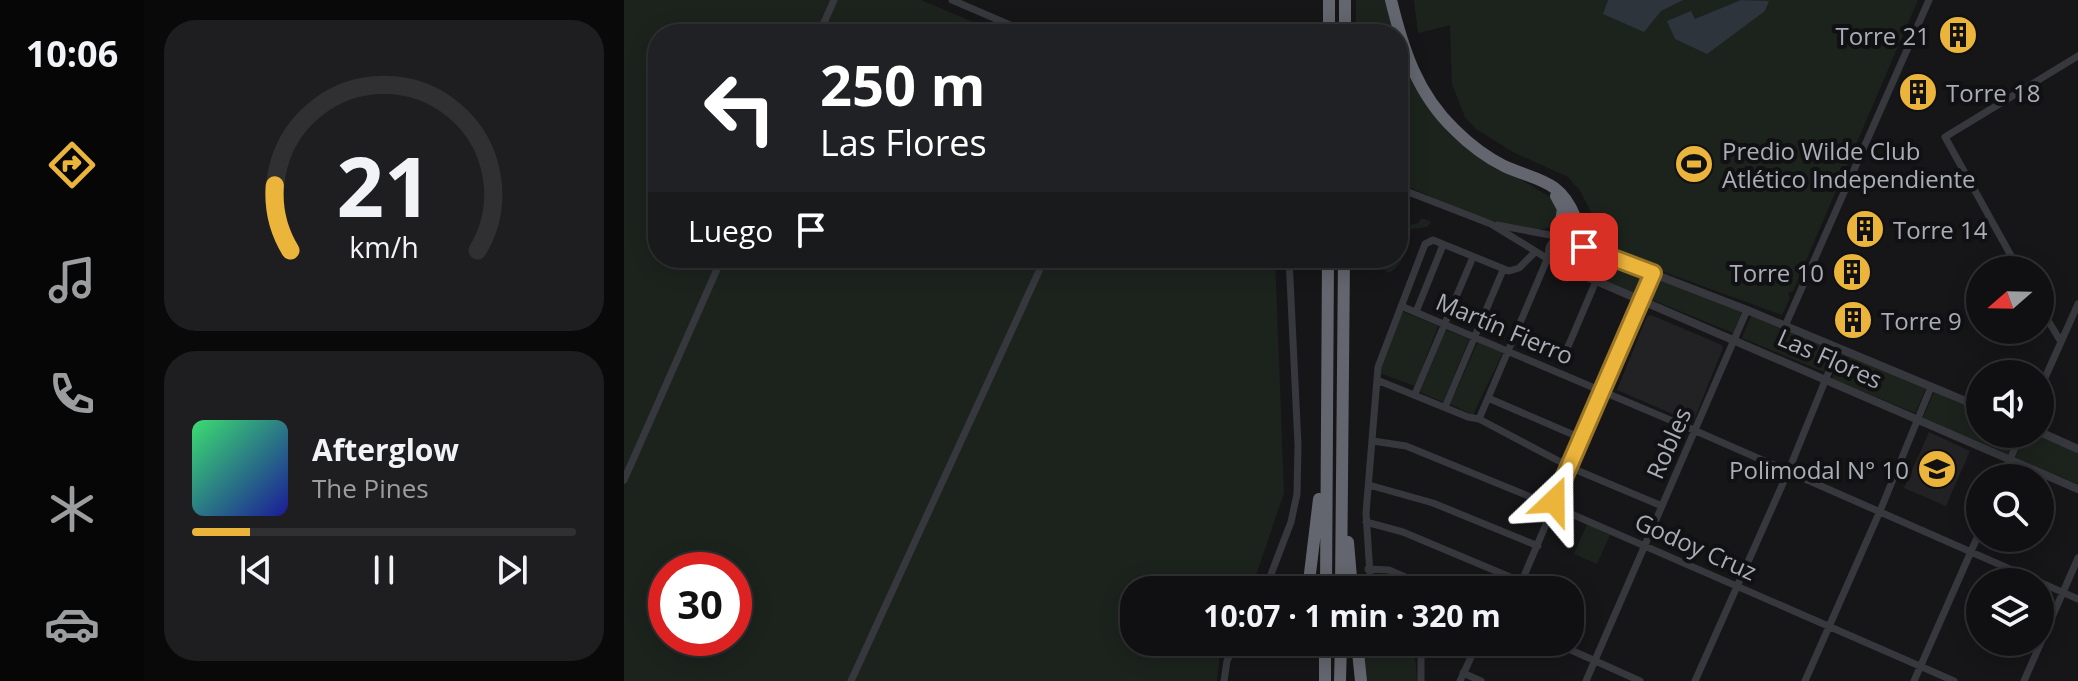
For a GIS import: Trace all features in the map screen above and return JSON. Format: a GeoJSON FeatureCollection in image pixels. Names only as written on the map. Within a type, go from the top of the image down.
{"type":"FeatureCollection","features":[{"type":"Feature","properties":{"kind":"highway"},"geometry":{"type":"LineString","coordinates":[[1329,0],[1329,24]]}},
{"type":"Feature","properties":{"kind":"highway"},"geometry":{"type":"LineString","coordinates":[[1345,0],[1345,24]]}},
{"type":"Feature","properties":{"kind":"highway"},"geometry":{"type":"LineString","coordinates":[[1391,0],[1397,24]]}},
{"type":"Feature","properties":{"kind":"highway"},"geometry":{"type":"LineString","coordinates":[[1408,63],[1433,106],[1473,146],[1548,189],[1559,200],[1563,212],[1558,239]]}},
{"type":"Feature","properties":{"kind":"highway"},"geometry":{"type":"LineString","coordinates":[[1515,170],[1546,182],[1561,192],[1571,208],[1579,245]]}},
{"type":"Feature","properties":{"kind":"highway"},"geometry":{"type":"LineString","coordinates":[[1326,576],[1328,268]]}},
{"type":"Feature","properties":{"kind":"highway"},"geometry":{"type":"LineString","coordinates":[[1341,576],[1344,268]]}},
{"type":"Feature","properties":{"kind":"highway"},"geometry":{"type":"LineString","coordinates":[[1310,576],[1321,454],[1327,428]]}},
{"type":"Feature","properties":{"kind":"highway"},"geometry":{"type":"LineString","coordinates":[[1342,518],[1350,551],[1351,576]]}},
{"type":"Feature","properties":{"kind":"highway"},"geometry":{"type":"LineString","coordinates":[[1325,656],[1325,681]]}},
{"type":"Feature","properties":{"kind":"highway"},"geometry":{"type":"LineString","coordinates":[[1340,681],[1341,656]]}},
{"type":"Feature","properties":{"kind":"highway"},"geometry":{"type":"LineString","coordinates":[[1358,656],[1361,681]]}},
{"type":"Feature","properties":{"kind":"street"},"geometry":{"type":"LineString","coordinates":[[823,24],[834,0]]}},
{"type":"Feature","properties":{"kind":"street"},"geometry":{"type":"LineString","coordinates":[[952,0],[1008,24]]}},
{"type":"Feature","properties":{"kind":"street"},"geometry":{"type":"LineString","coordinates":[[1785,326],[1929,0]]}},
{"type":"Feature","properties":{"kind":"street"},"geometry":{"type":"LineString","coordinates":[[2011,256],[1945,137],[2078,56]]}},
{"type":"Feature","properties":{"kind":"street"},"geometry":{"type":"LineString","coordinates":[[1408,192],[1491,224],[1558,239],[1567,238],[1579,245],[1577,258],[1564,267],[1534,253],[1491,224]]}},
{"type":"Feature","properties":{"kind":"street"},"geometry":{"type":"LineString","coordinates":[[1479,419],[1550,259],[1552,244],[1558,239]]}},
{"type":"Feature","properties":{"kind":"street"},"geometry":{"type":"LineString","coordinates":[[1369,576],[1366,522],[1379,362],[1425,244],[1433,240],[1503,270],[1516,270],[1534,253]]}},
{"type":"Feature","properties":{"kind":"street"},"geometry":{"type":"LineString","coordinates":[[1416,312],[1443,245]]}},
{"type":"Feature","properties":{"kind":"street","name":"Las Flores"},"geometry":{"type":"LineString","coordinates":[[1579,245],[1747,310],[1966,401]]}},
{"type":"Feature","properties":{"kind":"street"},"geometry":{"type":"LineString","coordinates":[[1415,394],[1473,257]]}},
{"type":"Feature","properties":{"kind":"street","name":"Las Flores"},"geometry":{"type":"LineString","coordinates":[[1564,267],[2078,489]]}},
{"type":"Feature","properties":{"kind":"street"},"geometry":{"type":"LineString","coordinates":[[624,480],[718,268]]}},
{"type":"Feature","properties":{"kind":"street"},"geometry":{"type":"LineString","coordinates":[[851,681],[1040,268]]}},
{"type":"Feature","properties":{"kind":"street"},"geometry":{"type":"LineString","coordinates":[[1270,576],[1291,522],[1297,494],[1298,445],[1289,268]]}},
{"type":"Feature","properties":{"kind":"street"},"geometry":{"type":"LineString","coordinates":[[1445,407],[1503,270]]}},
{"type":"Feature","properties":{"kind":"street"},"geometry":{"type":"LineString","coordinates":[[1524,576],[1653,273]]}},
{"type":"Feature","properties":{"kind":"street"},"geometry":{"type":"LineString","coordinates":[[1561,363],[1596,281]]}},
{"type":"Feature","properties":{"kind":"street"},"geometry":{"type":"LineString","coordinates":[[2053,360],[2078,304]]}},
{"type":"Feature","properties":{"kind":"street","name":"Martín Fierro"},"geometry":{"type":"LineString","coordinates":[[1401,306],[1966,549]]}},
{"type":"Feature","properties":{"kind":"street","name":"Robles"},"geometry":{"type":"LineString","coordinates":[[1586,681],[1747,310]]}},
{"type":"Feature","properties":{"kind":"street"},"geometry":{"type":"LineString","coordinates":[[2054,330],[2061,342]]}},
{"type":"Feature","properties":{"kind":"street"},"geometry":{"type":"LineString","coordinates":[[1695,681],[1788,472],[1838,349]]}},
{"type":"Feature","properties":{"kind":"street"},"geometry":{"type":"LineString","coordinates":[[1377,380],[1479,419],[1570,466],[1662,506]]}},
{"type":"Feature","properties":{"kind":"street"},"geometry":{"type":"LineString","coordinates":[[1805,681],[1931,387]]}},
{"type":"Feature","properties":{"kind":"street"},"geometry":{"type":"LineString","coordinates":[[1488,398],[1581,438]]}},
{"type":"Feature","properties":{"kind":"street"},"geometry":{"type":"LineString","coordinates":[[2054,438],[2078,449]]}},
{"type":"Feature","properties":{"kind":"street","name":"Godoy Cruz"},"geometry":{"type":"LineString","coordinates":[[1373,441],[1406,446],[1553,506],[1954,681]]}},
{"type":"Feature","properties":{"kind":"street"},"geometry":{"type":"LineString","coordinates":[[2009,464],[2015,448]]}},
{"type":"Feature","properties":{"kind":"street"},"geometry":{"type":"LineString","coordinates":[[1369,485],[1433,503],[1538,546]]}},
{"type":"Feature","properties":{"kind":"street"},"geometry":{"type":"LineString","coordinates":[[1366,522],[1403,532],[1498,576]]}},
{"type":"Feature","properties":{"kind":"street"},"geometry":{"type":"LineString","coordinates":[[1914,681],[1971,552]]}},
{"type":"Feature","properties":{"kind":"street","name":"Martín Fierro"},"geometry":{"type":"LineString","coordinates":[[1973,552],[2078,599]]}},
{"type":"Feature","properties":{"kind":"street"},"geometry":{"type":"LineString","coordinates":[[2024,681],[2078,558]]}},
{"type":"Feature","properties":{"kind":"street"},"geometry":{"type":"LineString","coordinates":[[1368,569],[1389,570],[1403,576]]}},
{"type":"Feature","properties":{"kind":"street"},"geometry":{"type":"LineString","coordinates":[[1224,681],[1229,656]]}},
{"type":"Feature","properties":{"kind":"street"},"geometry":{"type":"LineString","coordinates":[[1421,656],[1421,681]]}},
{"type":"Feature","properties":{"kind":"street"},"geometry":{"type":"LineString","coordinates":[[1471,656],[1461,677],[1481,681]]}},
{"type":"Feature","properties":{"kind":"street"},"geometry":{"type":"LineString","coordinates":[[1584,656],[1640,681]]}},
{"type":"Feature","properties":{"kind":"shaded area"},"geometry":{"type":"Polygon","coordinates":[[[624,0],[921,0],[977,24],[648,24],[648,268],[1275,268],[1284,493],[1256,576],[1120,576],[1120,656],[1220,656],[1217,681],[624,681],[624,0]]]}},
{"type":"Feature","properties":{"kind":"shaded area"},"geometry":{"type":"Polygon","coordinates":[[[1356,0],[1386,0],[1392,24],[1356,24],[1356,0]]]}},
{"type":"Feature","properties":{"kind":"shaded area","name":"Predio Wilde Club Atlético Independiente"},"geometry":{"type":"Polygon","coordinates":[[[1414,0],[1918,0],[1793,291],[1788,293],[1790,298],[1782,315],[1598,248],[1599,229],[1581,192],[1568,177],[1513,152],[1476,129],[1465,117],[1452,84],[1450,25],[1418,33],[1414,0]]]}},
{"type":"Feature","properties":{"kind":"shaded area"},"geometry":{"type":"Polygon","coordinates":[[[1608,0],[1683,0],[1661,11],[1644,32],[1603,14],[1608,0]]]}},
{"type":"Feature","properties":{"kind":"shaded area"},"geometry":{"type":"Polygon","coordinates":[[[1741,0],[1769,1],[1765,11],[1707,54],[1675,39],[1667,21],[1691,11],[1695,19],[1741,0]]]}},
{"type":"Feature","properties":{"kind":"shaded area"},"geometry":{"type":"Polygon","coordinates":[[[1408,69],[1416,87],[1473,151],[1559,205],[1552,225],[1536,230],[1497,222],[1408,186],[1408,69]]]}},
{"type":"Feature","properties":{"kind":"shaded area"},"geometry":{"type":"Polygon","coordinates":[[[1422,218],[1431,222],[1427,227],[1411,229],[1408,239],[1408,226],[1418,223],[1422,218]]]}},
{"type":"Feature","properties":{"kind":"shaded area"},"geometry":{"type":"Polygon","coordinates":[[[1587,253],[1646,274],[1638,295],[1579,270],[1586,263],[1587,253]]]}},
{"type":"Feature","properties":{"kind":"shaded area"},"geometry":{"type":"Polygon","coordinates":[[[1657,276],[1742,311],[1733,333],[1648,298],[1657,276]]]}},
{"type":"Feature","properties":{"kind":"shaded area"},"geometry":{"type":"Polygon","coordinates":[[[1401,311],[1438,326],[1415,386],[1379,373],[1401,311]]]}},
{"type":"Feature","properties":{"kind":"shaded area"},"geometry":{"type":"Polygon","coordinates":[[[1647,316],[1722,345],[1691,422],[1617,390],[1647,316]]]}},
{"type":"Feature","properties":{"kind":"shaded area"},"geometry":{"type":"Polygon","coordinates":[[[1751,316],[1833,350],[1824,372],[1742,338],[1751,316]]]}},
{"type":"Feature","properties":{"kind":"shaded area"},"geometry":{"type":"Polygon","coordinates":[[[1446,330],[1469,339],[1443,402],[1420,392],[1446,330]]]}},
{"type":"Feature","properties":{"kind":"shaded area"},"geometry":{"type":"Polygon","coordinates":[[[1478,342],[1502,354],[1473,415],[1450,404],[1478,342]]]}},
{"type":"Feature","properties":{"kind":"shaded area"},"geometry":{"type":"Polygon","coordinates":[[[1842,353],[1926,388],[1915,413],[1832,379],[1842,353]]]}},
{"type":"Feature","properties":{"kind":"shaded area"},"geometry":{"type":"Polygon","coordinates":[[[1934,392],[1966,406],[1966,436],[1923,418],[1934,392]]]}},
{"type":"Feature","properties":{"kind":"shaded area","name":"Polimodal N° 10"},"geometry":{"type":"Polygon","coordinates":[[[1929,432],[1970,451],[1946,506],[1904,488],[1929,432]]]}},
{"type":"Feature","properties":{"kind":"shaded area"},"geometry":{"type":"Polygon","coordinates":[[[2054,442],[2078,452],[2078,484],[2054,474],[2054,464],[2030,464],[2015,458],[2019,448],[2054,448],[2054,442]]]}},
{"type":"Feature","properties":{"kind":"shaded area"},"geometry":{"type":"Polygon","coordinates":[[[1994,448],[2010,448],[2008,454],[1994,448]]]}},
{"type":"Feature","properties":{"kind":"shaded area"},"geometry":{"type":"Polygon","coordinates":[[[1587,524],[1610,535],[1597,564],[1574,554],[1587,524]]]}},
{"type":"Feature","properties":{"kind":"shaded area"},"geometry":{"type":"Polygon","coordinates":[[[1362,656],[1415,656],[1417,681],[1365,681],[1362,656]]]}},
{"type":"Feature","properties":{"kind":"place","name":"Torre 21"},"geometry":{"type":"Point","coordinates":[1958,35]}},
{"type":"Feature","properties":{"kind":"place","name":"Torre 18"},"geometry":{"type":"Point","coordinates":[1918,92]}},
{"type":"Feature","properties":{"kind":"place","name":"Predio Wilde Club Atlético Independiente"},"geometry":{"type":"Point","coordinates":[1694,164]}},
{"type":"Feature","properties":{"kind":"place","name":"Torre 14"},"geometry":{"type":"Point","coordinates":[1865,229]}},
{"type":"Feature","properties":{"kind":"place","name":"Torre 10"},"geometry":{"type":"Point","coordinates":[1852,272]}},
{"type":"Feature","properties":{"kind":"place","name":"Torre 9"},"geometry":{"type":"Point","coordinates":[1853,320]}},
{"type":"Feature","properties":{"kind":"place","name":"Polimodal N° 10"},"geometry":{"type":"Point","coordinates":[1937,469]}},
{"type":"Feature","properties":{"kind":"route"},"geometry":{"type":"LineString","coordinates":[[1554,501],[1653,273],[1584,247]]}}]}
